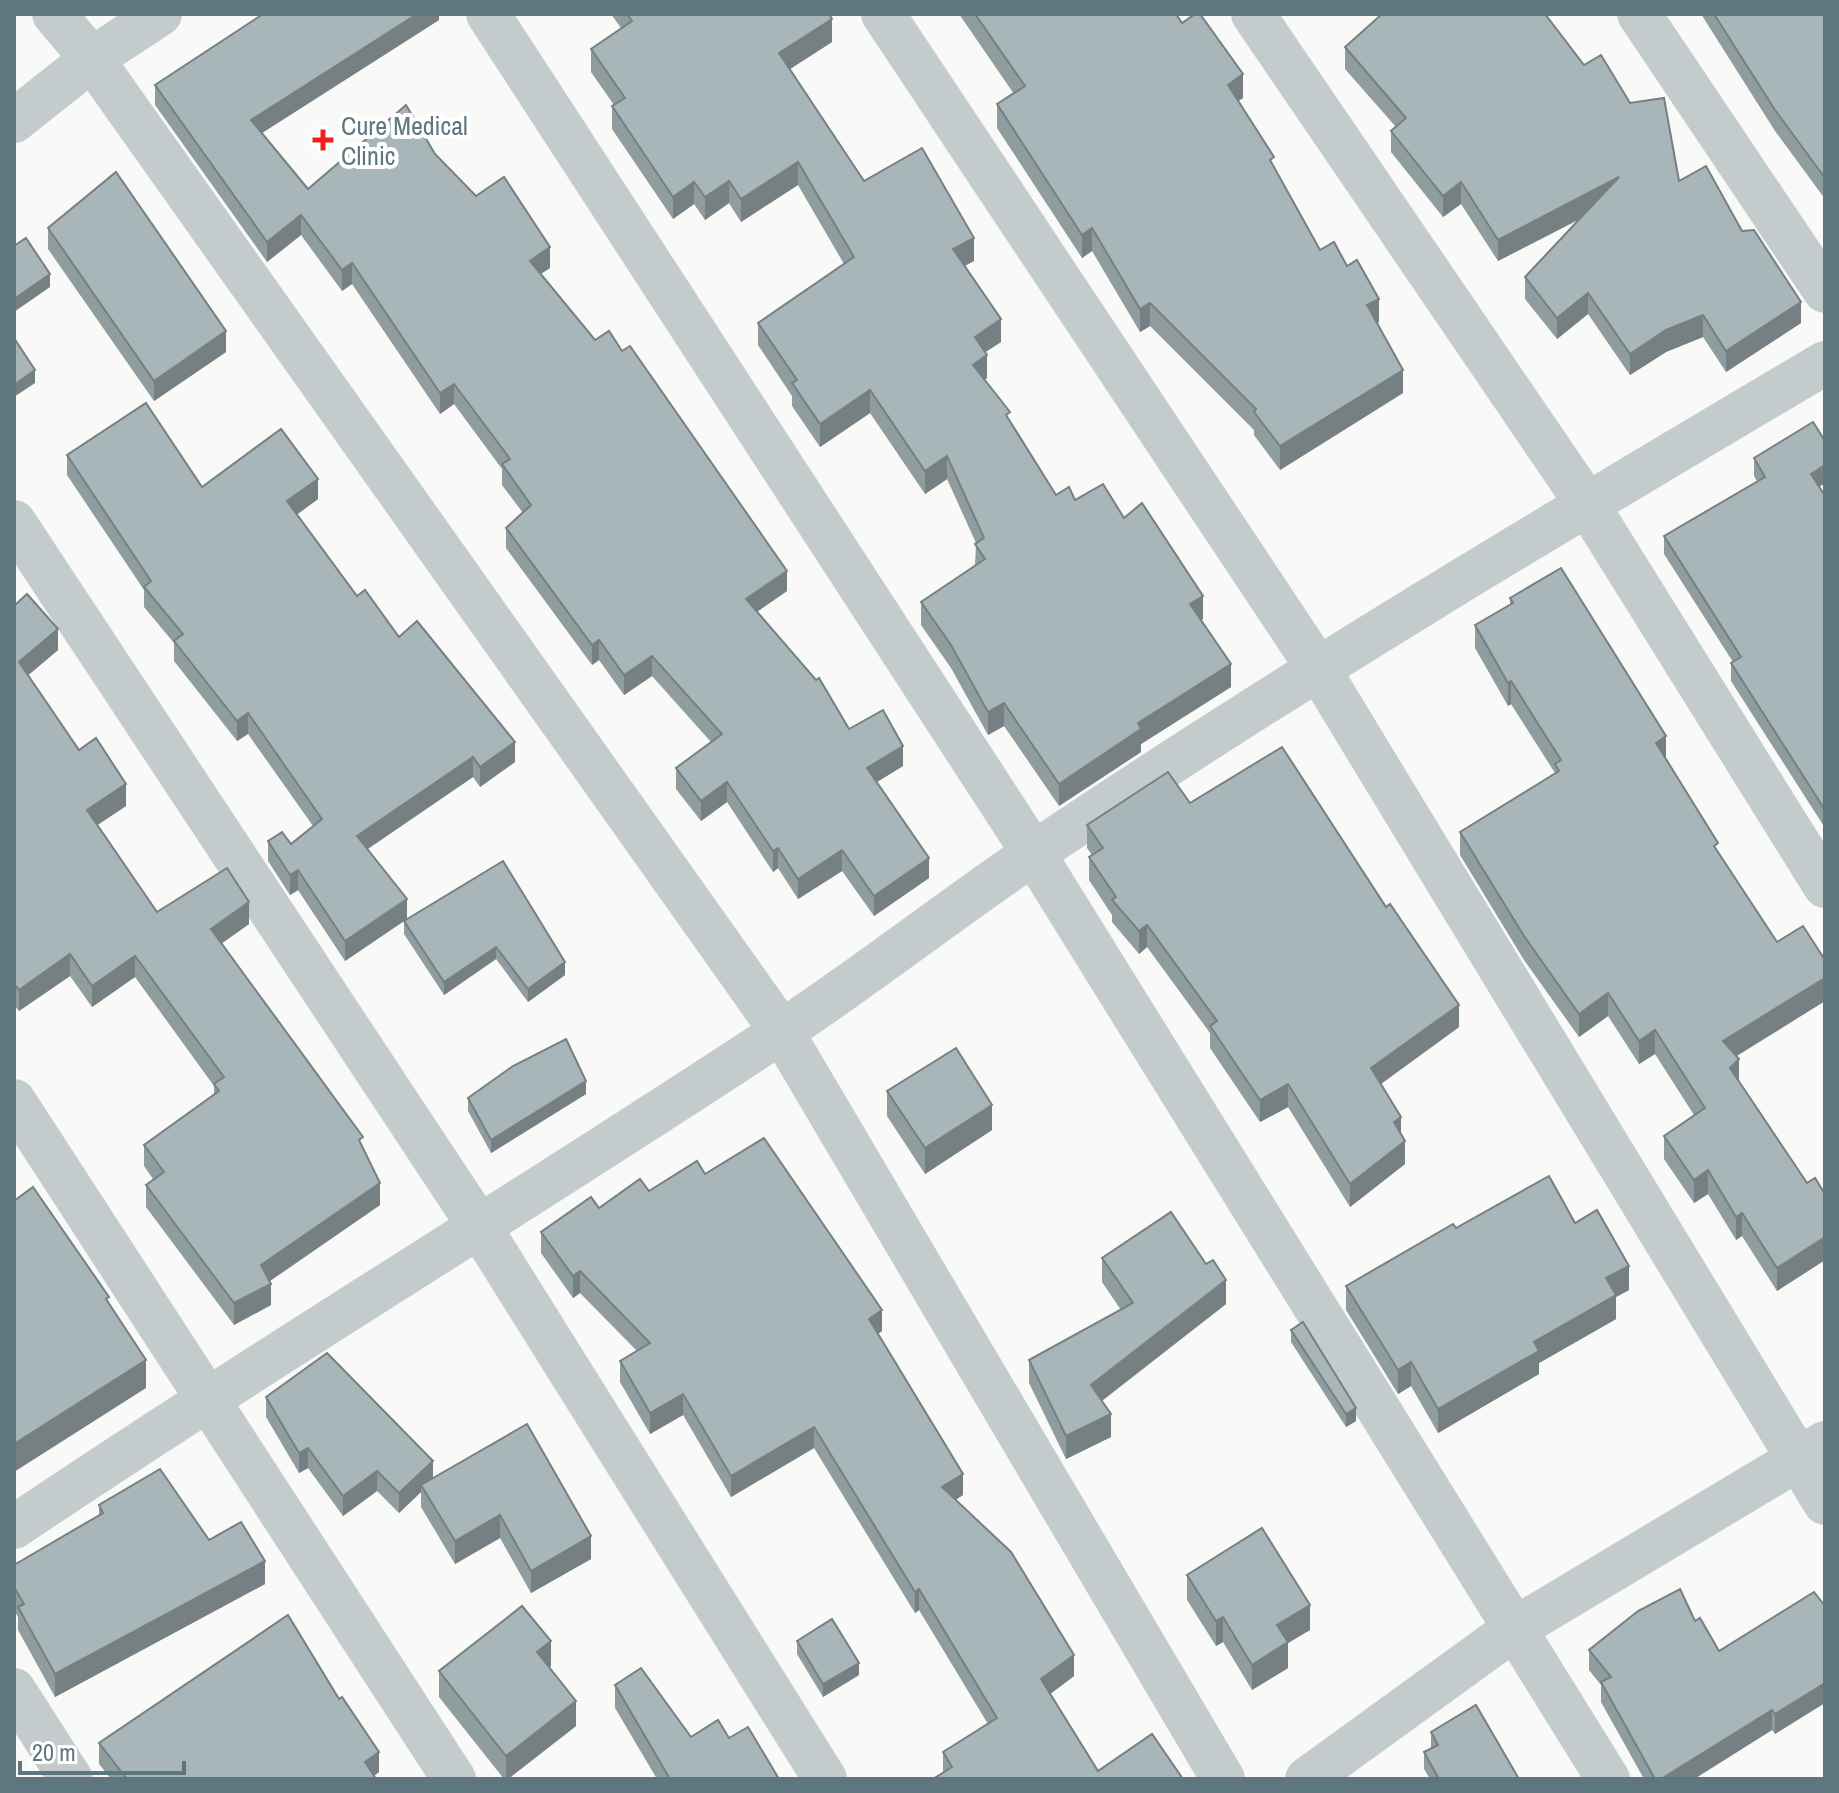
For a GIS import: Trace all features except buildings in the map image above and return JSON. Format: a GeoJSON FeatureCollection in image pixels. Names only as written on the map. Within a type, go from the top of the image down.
{"type":"FeatureCollection","features":[{"type":"Feature","properties":{"kind":"street"},"geometry":{"type":"LineString","coordinates":[[54,14],[92,59],[782,1032],[1223,1779]]}},
{"type":"Feature","properties":{"kind":"street"},"geometry":{"type":"LineString","coordinates":[[14,121],[92,59],[160,14]]}},
{"type":"Feature","properties":{"kind":"street"},"geometry":{"type":"LineString","coordinates":[[488,14],[1034,854],[1608,1779]]}},
{"type":"Feature","properties":{"kind":"street"},"geometry":{"type":"LineString","coordinates":[[883,14],[1319,670],[1813,1451],[1825,1503]]}},
{"type":"Feature","properties":{"kind":"street"},"geometry":{"type":"LineString","coordinates":[[1253,14],[1587,504],[1825,886]]}},
{"type":"Feature","properties":{"kind":"street"},"geometry":{"type":"LineString","coordinates":[[1639,14],[1825,291]]}},
{"type":"Feature","properties":{"kind":"street"},"geometry":{"type":"LineString","coordinates":[[14,1527],[209,1396],[782,1032],[1034,854],[1319,670],[1587,504],[1825,363]]}},
{"type":"Feature","properties":{"kind":"street"},"geometry":{"type":"LineString","coordinates":[[14,522],[479,1226],[825,1779]]}},
{"type":"Feature","properties":{"kind":"street"},"geometry":{"type":"LineString","coordinates":[[14,1101],[209,1396],[454,1779]]}},
{"type":"Feature","properties":{"kind":"street"},"geometry":{"type":"LineString","coordinates":[[1307,1779],[1514,1629],[1813,1451]]}},
{"type":"Feature","properties":{"kind":"street"},"geometry":{"type":"LineString","coordinates":[[14,1690],[71,1779]]}},
{"type":"Feature","properties":{"kind":"place","name":"Cure Medical Clinic"},"geometry":{"type":"Point","coordinates":[323,140]}}]}
